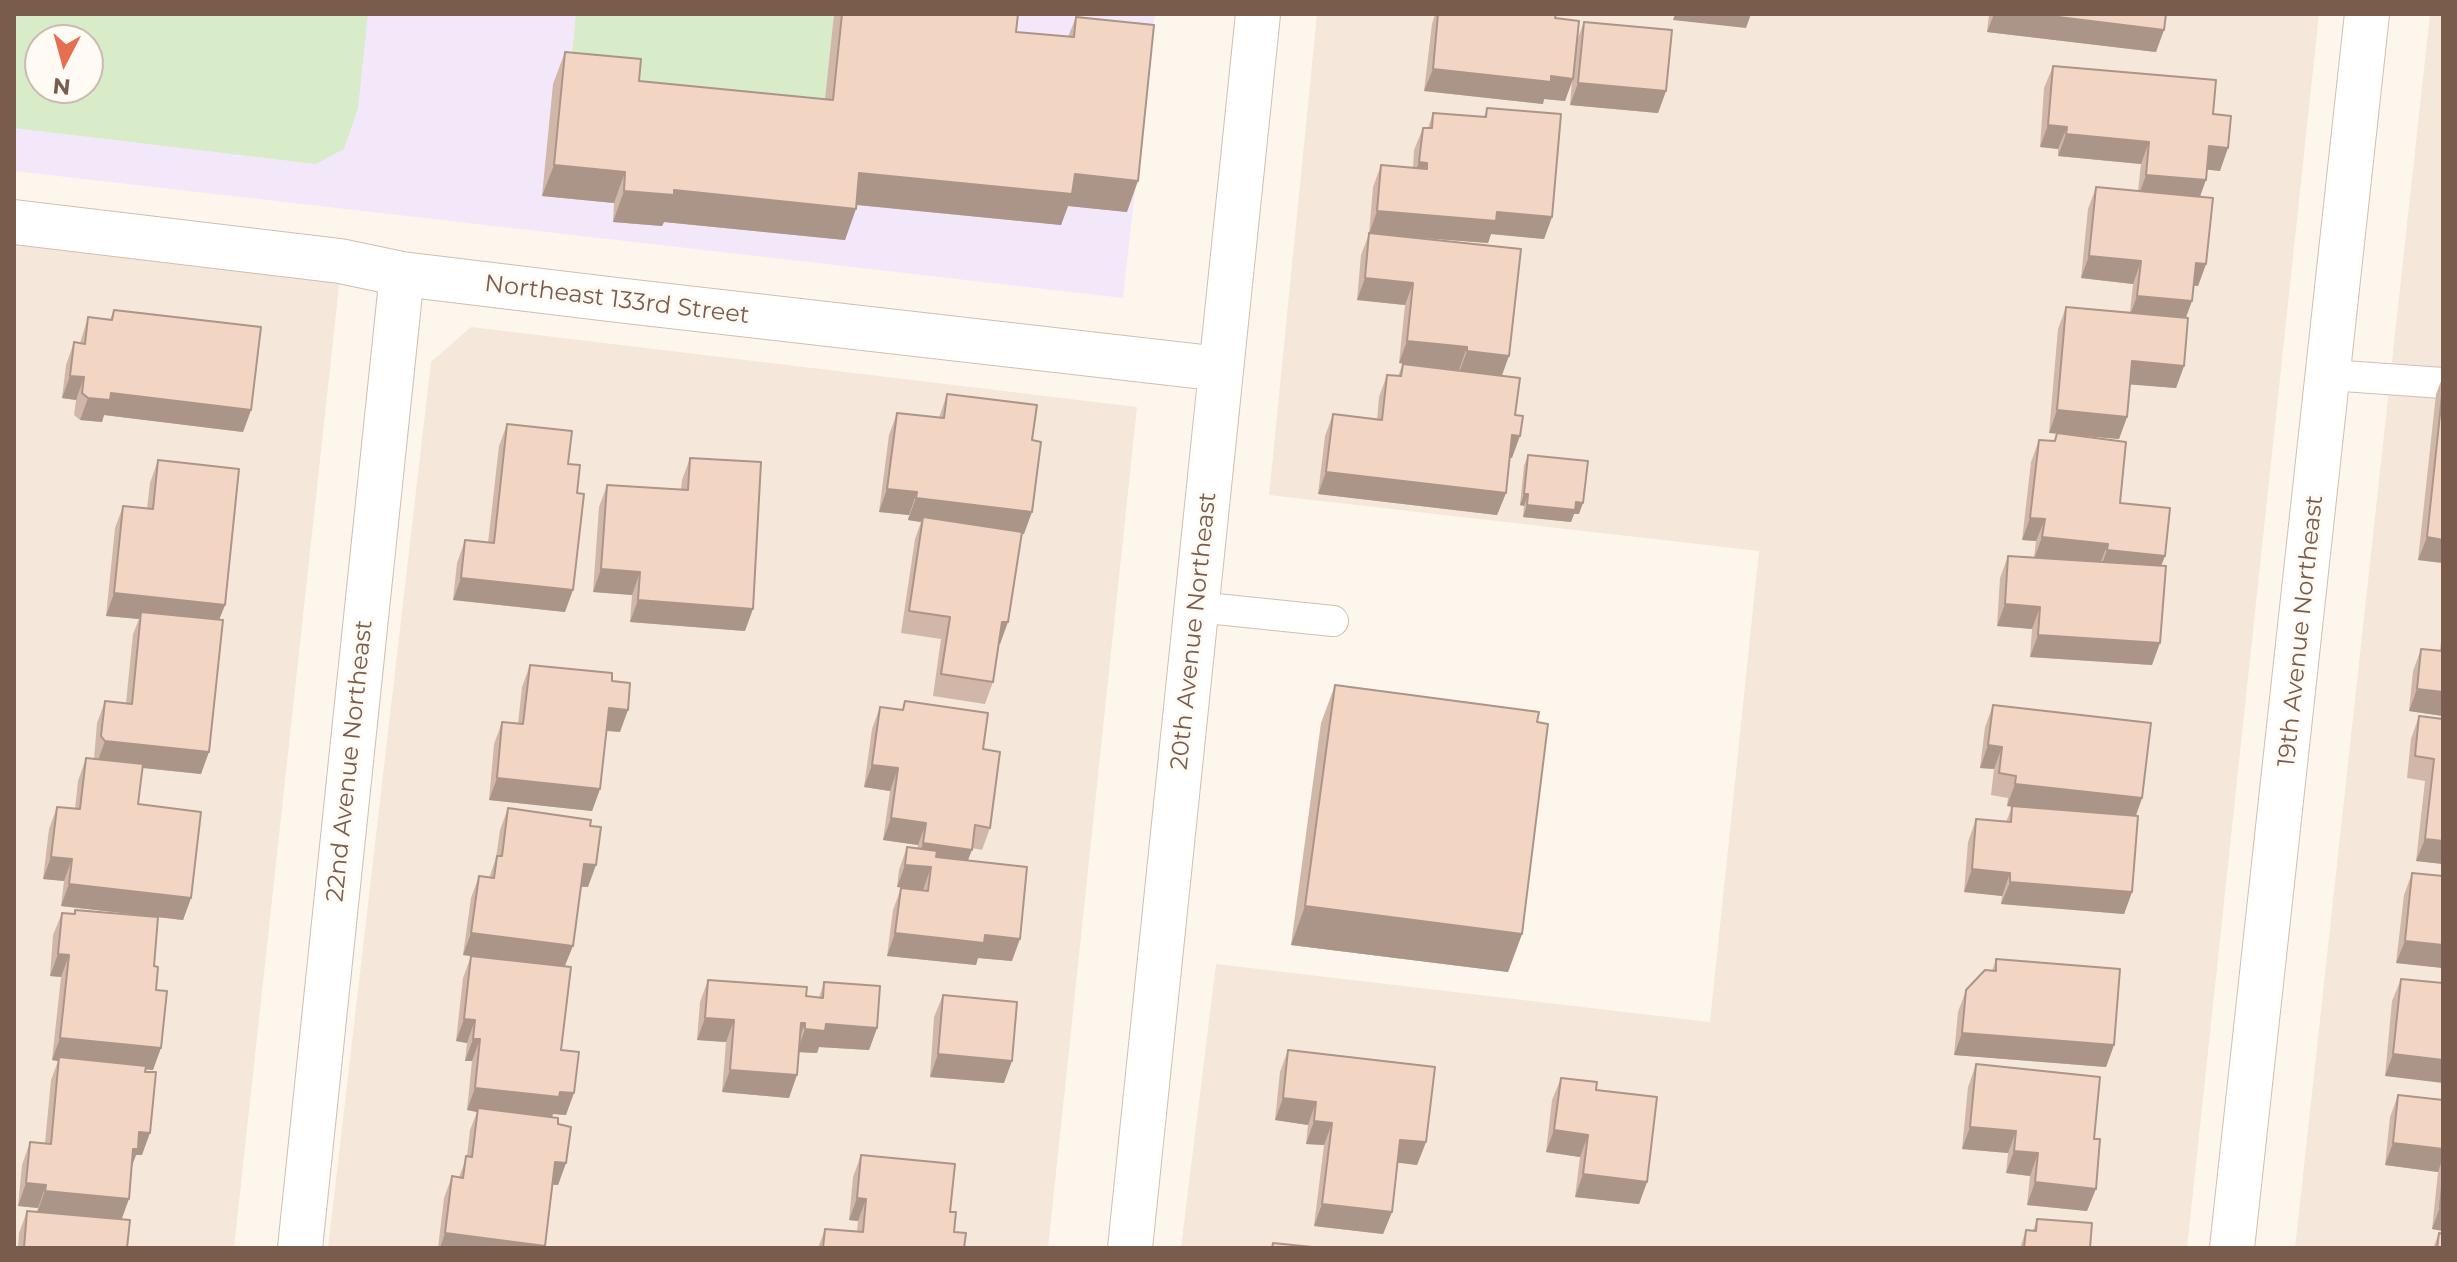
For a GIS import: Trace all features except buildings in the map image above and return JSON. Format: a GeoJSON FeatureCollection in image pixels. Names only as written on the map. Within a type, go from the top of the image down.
{"type":"FeatureCollection","features":[{"type":"Feature","properties":{"kind":"street","name":"20th Avenue Northeast"},"geometry":{"type":"LineString","coordinates":[[1130,1248],[1258,14]]}},
{"type":"Feature","properties":{"kind":"street","name":"19th Avenue Northeast"},"geometry":{"type":"LineString","coordinates":[[2232,1248],[2367,14]]}},
{"type":"Feature","properties":{"kind":"street","name":"Northeast 133rd Street"},"geometry":{"type":"LineString","coordinates":[[14,222],[340,261],[402,274],[1221,369]]}},
{"type":"Feature","properties":{"kind":"street","name":"22nd Avenue Northeast"},"geometry":{"type":"LineString","coordinates":[[300,1248],[387,394],[402,274]]}},
{"type":"Feature","properties":{"kind":"lane"},"geometry":{"type":"LineString","coordinates":[[2329,375],[2443,383]]}},
{"type":"Feature","properties":{"kind":"lane"},"geometry":{"type":"LineString","coordinates":[[1197,607],[1333,621]]}},
{"type":"Feature","properties":{"kind":"shaded area"},"geometry":{"type":"Polygon","coordinates":[[[14,14],[1155,14],[1123,298],[14,171],[14,14]]]}},
{"type":"Feature","properties":{"kind":"shaded area"},"geometry":{"type":"Polygon","coordinates":[[[1317,14],[2319,14],[2187,1248],[1181,1248],[1216,964],[1710,1022],[1759,551],[1269,495],[1317,14]]]}},
{"type":"Feature","properties":{"kind":"shaded area"},"geometry":{"type":"Polygon","coordinates":[[[2430,14],[2443,14],[2443,1248],[2295,1248],[2430,14]]]}},
{"type":"Feature","properties":{"kind":"shaded area"},"geometry":{"type":"Polygon","coordinates":[[[14,238],[340,277],[234,1248],[14,1248],[14,238]]]}},
{"type":"Feature","properties":{"kind":"shaded area"},"geometry":{"type":"Polygon","coordinates":[[[471,327],[1137,407],[1048,1248],[328,1248],[431,362],[471,327]]]}},
{"type":"Feature","properties":{"kind":"green space"},"geometry":{"type":"Polygon","coordinates":[[[14,14],[368,14],[358,108],[344,149],[316,164],[14,128],[14,14]]]}},
{"type":"Feature","properties":{"kind":"green space"},"geometry":{"type":"Polygon","coordinates":[[[576,14],[834,14],[822,131],[569,84],[576,14]]]}}]}
